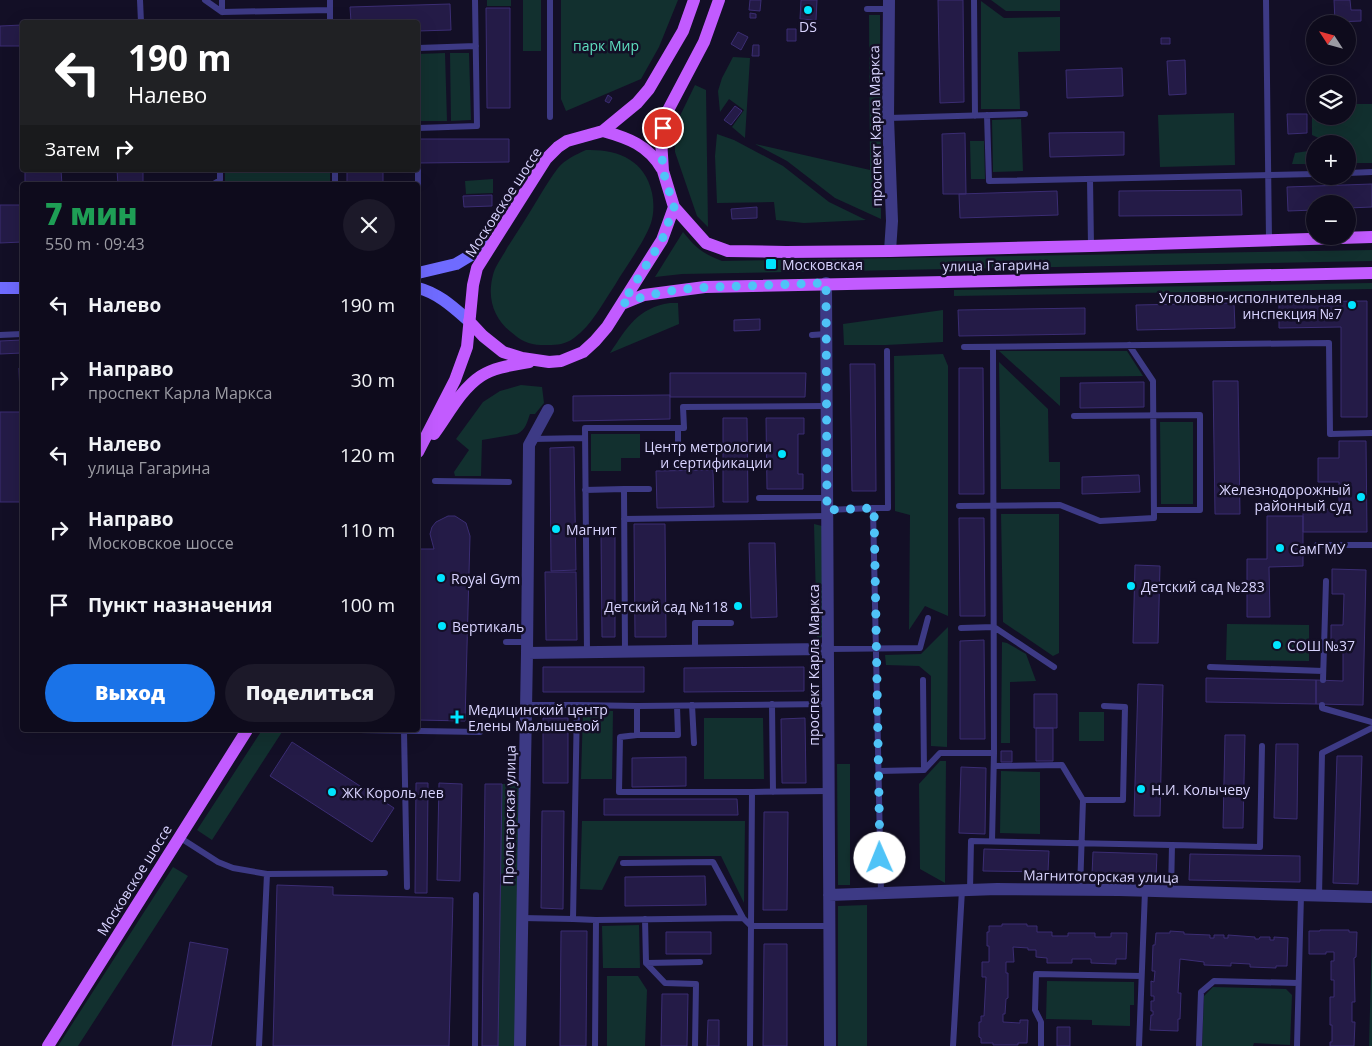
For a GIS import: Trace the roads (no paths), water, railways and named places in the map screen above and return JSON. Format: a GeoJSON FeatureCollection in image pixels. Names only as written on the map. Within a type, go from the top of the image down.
{"type":"FeatureCollection","features":[{"type":"Feature","properties":{"kind":"main road","name":"Московское шоссе"},"geometry":{"type":"LineString","coordinates":[[420,448],[455,380],[467,347],[472,284],[491,243],[546,159],[558,147],[567,141],[603,132],[630,110],[649,89],[683,31],[694,0]]}},
{"type":"Feature","properties":{"kind":"main road"},"geometry":{"type":"LineString","coordinates":[[420,453],[472,383],[481,376],[498,369],[534,361],[561,361],[582,352],[607,327],[662,240],[674,207],[663,171],[661,140],[666,116],[704,42],[720,0]]}},
{"type":"Feature","properties":{"kind":"main road"},"geometry":{"type":"LineString","coordinates":[[603,132],[636,143],[647,149],[663,171]]}},
{"type":"Feature","properties":{"kind":"main road","name":"улица Гагарина"},"geometry":{"type":"LineString","coordinates":[[674,207],[706,243],[728,251],[890,251],[1372,236]]}},
{"type":"Feature","properties":{"kind":"main road"},"geometry":{"type":"LineString","coordinates":[[420,273],[456,264],[491,243]]}},
{"type":"Feature","properties":{"kind":"main road","name":"улица Гагарина"},"geometry":{"type":"LineString","coordinates":[[622,304],[644,295],[705,287],[1372,272]]}},
{"type":"Feature","properties":{"kind":"main road"},"geometry":{"type":"LineString","coordinates":[[0,288],[20,288]]}},
{"type":"Feature","properties":{"kind":"main road"},"geometry":{"type":"LineString","coordinates":[[420,289],[437,295],[454,307],[503,352],[534,361]]}},
{"type":"Feature","properties":{"kind":"main road","name":"Московское шоссе"},"geometry":{"type":"LineString","coordinates":[[48,1046],[246,732]]}},
{"type":"Feature","properties":{"kind":"street","name":"проспект Карла Маркса"},"geometry":{"type":"LineString","coordinates":[[889,4],[888,118],[892,221],[890,251]]}},
{"type":"Feature","properties":{"kind":"street","name":"проспект Карла Маркса"},"geometry":{"type":"LineString","coordinates":[[826,283],[830,1046]]}},
{"type":"Feature","properties":{"kind":"street","name":"Пролетарская улица"},"geometry":{"type":"LineString","coordinates":[[520,1046],[528,648],[529,449],[532,439],[548,410]]}},
{"type":"Feature","properties":{"kind":"street"},"geometry":{"type":"LineString","coordinates":[[528,648],[587,652],[827,649]]}},
{"type":"Feature","properties":{"kind":"street","name":"Магнитогорская улица"},"geometry":{"type":"LineString","coordinates":[[830,895],[941,890],[1080,890],[1372,897]]}},
{"type":"Feature","properties":{"kind":"lane"},"geometry":{"type":"LineString","coordinates":[[140,0],[141,20]]}},
{"type":"Feature","properties":{"kind":"lane"},"geometry":{"type":"LineString","coordinates":[[205,0],[222,12],[330,10]]}},
{"type":"Feature","properties":{"kind":"lane"},"geometry":{"type":"LineString","coordinates":[[222,0],[222,12]]}},
{"type":"Feature","properties":{"kind":"lane"},"geometry":{"type":"LineString","coordinates":[[330,0],[330,20]]}},
{"type":"Feature","properties":{"kind":"lane"},"geometry":{"type":"LineString","coordinates":[[420,128],[477,126],[475,0]]}},
{"type":"Feature","properties":{"kind":"lane"},"geometry":{"type":"LineString","coordinates":[[550,0],[550,117]]}},
{"type":"Feature","properties":{"kind":"lane"},"geometry":{"type":"LineString","coordinates":[[974,0],[975,116]]}},
{"type":"Feature","properties":{"kind":"lane"},"geometry":{"type":"LineString","coordinates":[[1266,0],[1269,239]]}},
{"type":"Feature","properties":{"kind":"lane"},"geometry":{"type":"LineString","coordinates":[[867,9],[889,4]]}},
{"type":"Feature","properties":{"kind":"lane"},"geometry":{"type":"LineString","coordinates":[[420,48],[476,46]]}},
{"type":"Feature","properties":{"kind":"lane"},"geometry":{"type":"LineString","coordinates":[[888,118],[1025,114]]}},
{"type":"Feature","properties":{"kind":"lane"},"geometry":{"type":"LineString","coordinates":[[987,115],[989,181],[1306,174]]}},
{"type":"Feature","properties":{"kind":"lane"},"geometry":{"type":"LineString","coordinates":[[1356,173],[1372,172]]}},
{"type":"Feature","properties":{"kind":"lane"},"geometry":{"type":"LineString","coordinates":[[1090,179],[1091,246]]}},
{"type":"Feature","properties":{"kind":"lane"},"geometry":{"type":"LineString","coordinates":[[0,335],[20,334]]}},
{"type":"Feature","properties":{"kind":"lane"},"geometry":{"type":"LineString","coordinates":[[812,335],[826,334]]}},
{"type":"Feature","properties":{"kind":"lane"},"geometry":{"type":"LineString","coordinates":[[964,347],[1329,343],[1330,434],[1372,433]]}},
{"type":"Feature","properties":{"kind":"lane"},"geometry":{"type":"LineString","coordinates":[[959,506],[1060,505],[1100,521],[1154,518],[1153,382],[1129,345]]}},
{"type":"Feature","properties":{"kind":"lane"},"geometry":{"type":"LineString","coordinates":[[992,841],[994,766],[993,346]]}},
{"type":"Feature","properties":{"kind":"lane"},"geometry":{"type":"LineString","coordinates":[[624,519],[827,508],[888,508],[887,351]]}},
{"type":"Feature","properties":{"kind":"lane"},"geometry":{"type":"LineString","coordinates":[[587,652],[585,428],[684,428],[683,407],[826,406]]}},
{"type":"Feature","properties":{"kind":"lane"},"geometry":{"type":"LineString","coordinates":[[1074,416],[1200,415],[1200,510],[1154,510]]}},
{"type":"Feature","properties":{"kind":"lane"},"geometry":{"type":"LineString","coordinates":[[678,428],[678,449]]}},
{"type":"Feature","properties":{"kind":"lane"},"geometry":{"type":"LineString","coordinates":[[532,439],[585,438]]}},
{"type":"Feature","properties":{"kind":"lane"},"geometry":{"type":"LineString","coordinates":[[435,481],[509,482]]}},
{"type":"Feature","properties":{"kind":"lane"},"geometry":{"type":"LineString","coordinates":[[624,489],[625,651]]}},
{"type":"Feature","properties":{"kind":"lane"},"geometry":{"type":"LineString","coordinates":[[586,490],[649,489]]}},
{"type":"Feature","properties":{"kind":"lane"},"geometry":{"type":"LineString","coordinates":[[759,498],[827,508]]}},
{"type":"Feature","properties":{"kind":"lane"},"geometry":{"type":"LineString","coordinates":[[874,508],[881,892]]}},
{"type":"Feature","properties":{"kind":"lane"},"geometry":{"type":"LineString","coordinates":[[1317,545],[1372,545]]}},
{"type":"Feature","properties":{"kind":"lane"},"geometry":{"type":"LineString","coordinates":[[1323,680],[1326,581]]}},
{"type":"Feature","properties":{"kind":"lane"},"geometry":{"type":"LineString","coordinates":[[827,649],[920,648],[928,618]]}},
{"type":"Feature","properties":{"kind":"lane"},"geometry":{"type":"LineString","coordinates":[[695,651],[695,623],[731,623]]}},
{"type":"Feature","properties":{"kind":"lane"},"geometry":{"type":"LineString","coordinates":[[960,628],[994,627],[1054,667]]}},
{"type":"Feature","properties":{"kind":"lane"},"geometry":{"type":"LineString","coordinates":[[506,642],[528,648]]}},
{"type":"Feature","properties":{"kind":"lane"},"geometry":{"type":"LineString","coordinates":[[1210,667],[1323,671]]}},
{"type":"Feature","properties":{"kind":"lane"},"geometry":{"type":"LineString","coordinates":[[923,680],[924,770]]}},
{"type":"Feature","properties":{"kind":"lane"},"geometry":{"type":"LineString","coordinates":[[772,704],[773,792]]}},
{"type":"Feature","properties":{"kind":"lane"},"geometry":{"type":"LineString","coordinates":[[480,711],[577,705],[828,704]]}},
{"type":"Feature","properties":{"kind":"lane"},"geometry":{"type":"LineString","coordinates":[[1322,704],[1322,708],[1372,722]]}},
{"type":"Feature","properties":{"kind":"lane"},"geometry":{"type":"LineString","coordinates":[[573,919],[577,705]]}},
{"type":"Feature","properties":{"kind":"lane"},"geometry":{"type":"LineString","coordinates":[[692,705],[694,742]]}},
{"type":"Feature","properties":{"kind":"lane"},"geometry":{"type":"LineString","coordinates":[[637,706],[637,735]]}},
{"type":"Feature","properties":{"kind":"lane"},"geometry":{"type":"LineString","coordinates":[[677,706],[678,735],[620,737],[619,792],[828,791]]}},
{"type":"Feature","properties":{"kind":"lane"},"geometry":{"type":"LineString","coordinates":[[1083,800],[1123,800],[1125,706],[1104,706]]}},
{"type":"Feature","properties":{"kind":"lane"},"geometry":{"type":"LineString","coordinates":[[1318,896],[1322,753],[1372,728]]}},
{"type":"Feature","properties":{"kind":"lane"},"geometry":{"type":"LineString","coordinates":[[420,731],[480,732]]}},
{"type":"Feature","properties":{"kind":"lane"},"geometry":{"type":"LineString","coordinates":[[404,732],[407,887]]}},
{"type":"Feature","properties":{"kind":"lane"},"geometry":{"type":"LineString","coordinates":[[953,1046],[971,841],[1260,847],[1262,746]]}},
{"type":"Feature","properties":{"kind":"lane"},"geometry":{"type":"LineString","coordinates":[[878,771],[924,770],[940,753],[994,754]]}},
{"type":"Feature","properties":{"kind":"lane"},"geometry":{"type":"LineString","coordinates":[[994,766],[1062,763],[1083,800],[1080,890]]}},
{"type":"Feature","properties":{"kind":"lane"},"geometry":{"type":"LineString","coordinates":[[750,1046],[752,792]]}},
{"type":"Feature","properties":{"kind":"lane"},"geometry":{"type":"LineString","coordinates":[[179,836],[218,862],[233,868],[266,874],[385,873]]}},
{"type":"Feature","properties":{"kind":"lane"},"geometry":{"type":"LineString","coordinates":[[1171,892],[1172,845]]}},
{"type":"Feature","properties":{"kind":"lane"},"geometry":{"type":"LineString","coordinates":[[623,862],[713,862],[743,918],[751,926],[830,926]]}},
{"type":"Feature","properties":{"kind":"lane"},"geometry":{"type":"LineString","coordinates":[[259,1046],[266,874]]}},
{"type":"Feature","properties":{"kind":"lane"},"geometry":{"type":"LineString","coordinates":[[1139,1046],[1145,891]]}},
{"type":"Feature","properties":{"kind":"lane"},"geometry":{"type":"LineString","coordinates":[[475,1046],[476,895]]}},
{"type":"Feature","properties":{"kind":"lane"},"geometry":{"type":"LineString","coordinates":[[1297,1046],[1301,895]]}},
{"type":"Feature","properties":{"kind":"lane"},"geometry":{"type":"LineString","coordinates":[[522,918],[596,920],[743,918]]}},
{"type":"Feature","properties":{"kind":"lane"},"geometry":{"type":"LineString","coordinates":[[645,919],[646,963],[665,983],[696,984],[695,1046]]}},
{"type":"Feature","properties":{"kind":"lane"},"geometry":{"type":"LineString","coordinates":[[595,1046],[596,920]]}},
{"type":"Feature","properties":{"kind":"lane"},"geometry":{"type":"LineString","coordinates":[[646,963],[700,962]]}},
{"type":"Feature","properties":{"kind":"lane"},"geometry":{"type":"LineString","coordinates":[[1041,1046],[1041,1022],[1036,1010],[1036,974],[1142,976]]}},
{"type":"Feature","properties":{"kind":"lane"},"geometry":{"type":"LineString","coordinates":[[1199,1046],[1201,992],[1214,981],[1298,983]]}},
{"type":"Feature","properties":{"kind":"place","name":"DS"},"geometry":{"type":"Point","coordinates":[808,10]}},
{"type":"Feature","properties":{"kind":"place","name":"Московская"},"geometry":{"type":"Point","coordinates":[771,264]}},
{"type":"Feature","properties":{"kind":"place","name":"Уголовно-исполнительная инспекция №7"},"geometry":{"type":"Point","coordinates":[1352,305]}},
{"type":"Feature","properties":{"kind":"place","name":"Центр метрологии и сертификации"},"geometry":{"type":"Point","coordinates":[782,454]}},
{"type":"Feature","properties":{"kind":"place","name":"Железнодорожный районный суд"},"geometry":{"type":"Point","coordinates":[1361,497]}},
{"type":"Feature","properties":{"kind":"place","name":"Магнит"},"geometry":{"type":"Point","coordinates":[556,529]}},
{"type":"Feature","properties":{"kind":"place","name":"СамГМУ"},"geometry":{"type":"Point","coordinates":[1280,548]}},
{"type":"Feature","properties":{"kind":"place","name":"Royal Gym"},"geometry":{"type":"Point","coordinates":[441,578]}},
{"type":"Feature","properties":{"kind":"place","name":"Детский сад №283"},"geometry":{"type":"Point","coordinates":[1131,586]}},
{"type":"Feature","properties":{"kind":"place","name":"Детский сад №118"},"geometry":{"type":"Point","coordinates":[738,606]}},
{"type":"Feature","properties":{"kind":"place","name":"Вертикаль"},"geometry":{"type":"Point","coordinates":[442,626]}},
{"type":"Feature","properties":{"kind":"place","name":"СОШ №37"},"geometry":{"type":"Point","coordinates":[1277,645]}},
{"type":"Feature","properties":{"kind":"place","name":"Медицинский центр Елены Малышевой"},"geometry":{"type":"Point","coordinates":[457,717]}},
{"type":"Feature","properties":{"kind":"place","name":"Н.И. Колычеву"},"geometry":{"type":"Point","coordinates":[1141,789]}},
{"type":"Feature","properties":{"kind":"place","name":"ЖК Король лев"},"geometry":{"type":"Point","coordinates":[332,792]}},
{"type":"Feature","properties":{"kind":"park label","name":"парк Мир"},"geometry":{"type":"Point","coordinates":[606,45]}}]}
